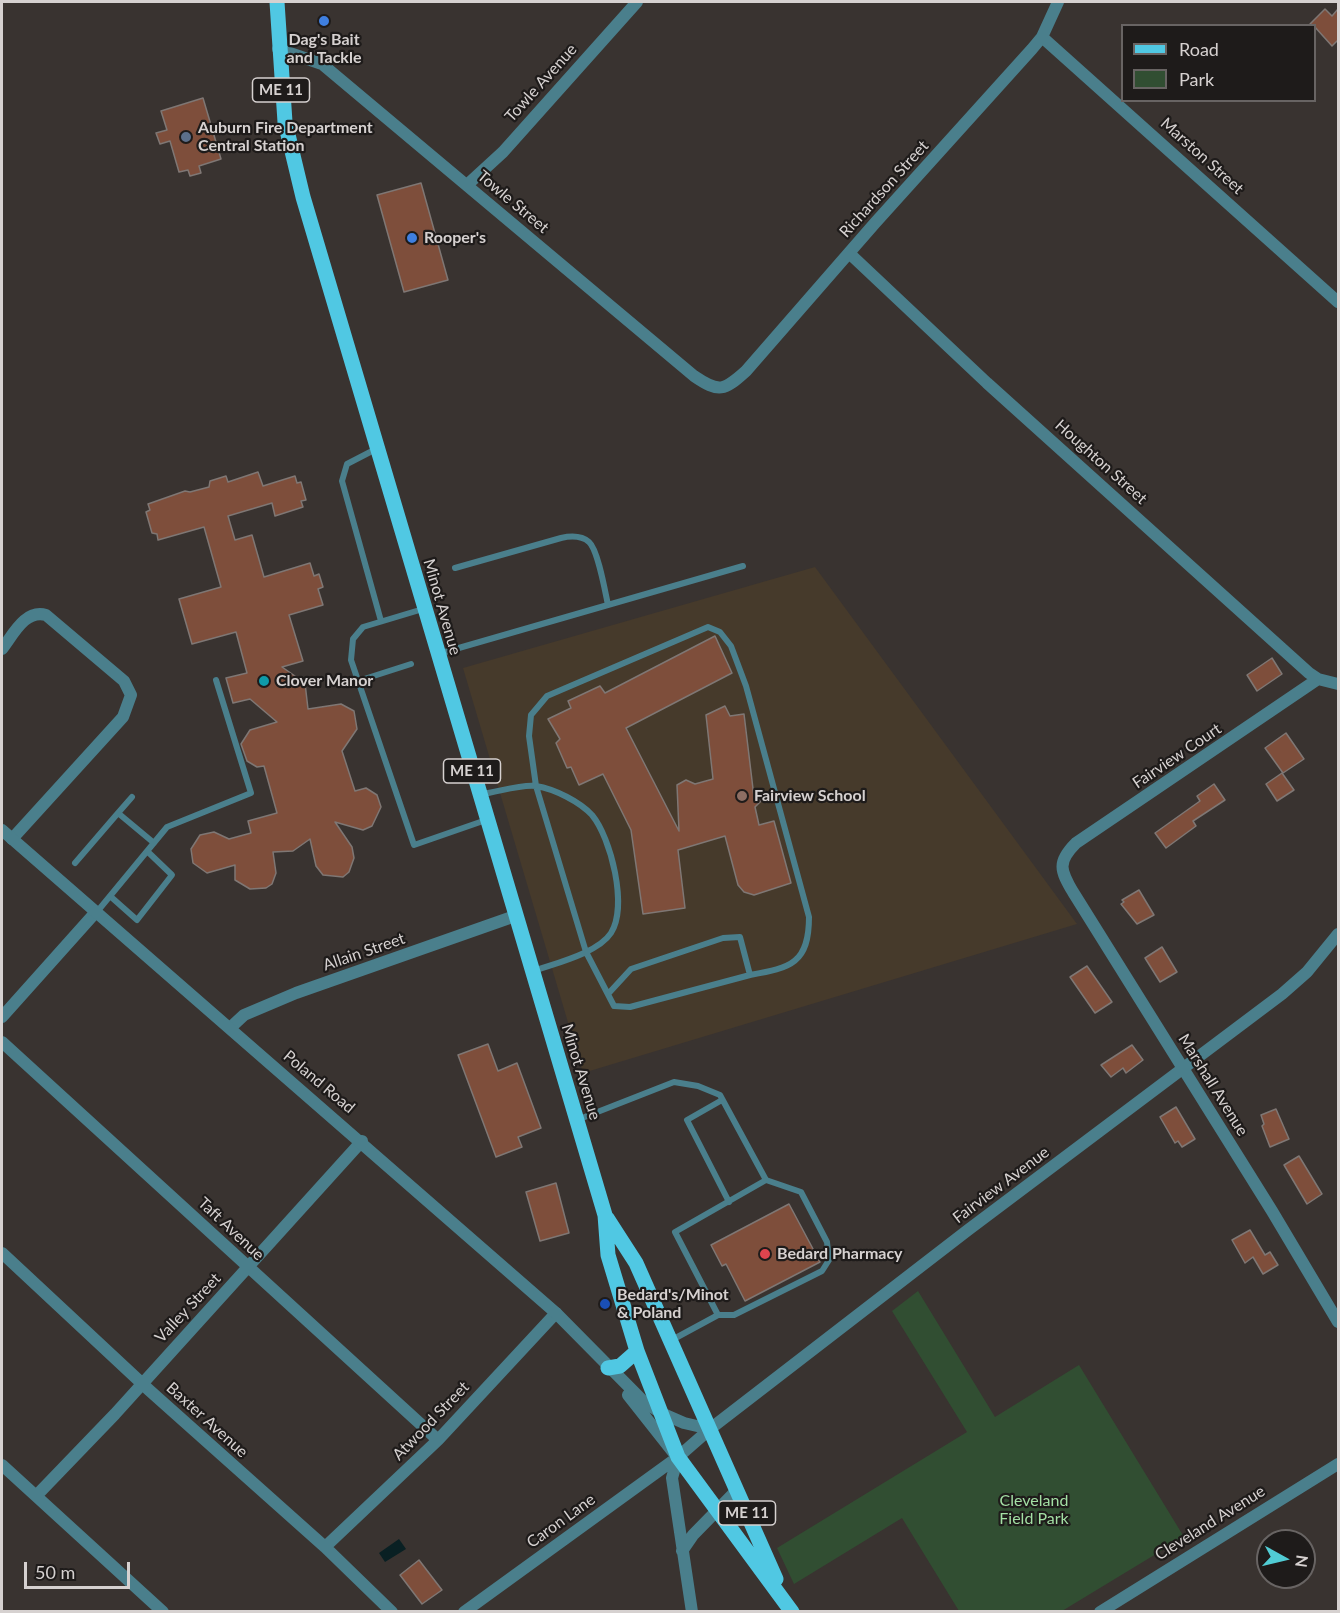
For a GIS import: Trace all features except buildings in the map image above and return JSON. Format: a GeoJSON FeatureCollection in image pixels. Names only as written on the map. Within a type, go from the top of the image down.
{"type":"FeatureCollection","features":[{"type":"Feature","properties":{"kind":"main road","name":"Minot Avenue"},"geometry":{"type":"LineString","coordinates":[[277,2],[278,49],[285,122],[291,152],[376,449],[605,1215],[608,1255],[638,1351],[678,1457]]}},
{"type":"Feature","properties":{"kind":"main road","name":"Minot Avenue"},"geometry":{"type":"LineString","coordinates":[[605,1215],[636,1263],[669,1342],[788,1605]]}},
{"type":"Feature","properties":{"kind":"main road"},"geometry":{"type":"LineString","coordinates":[[608,1368],[620,1366],[638,1351]]}},
{"type":"Feature","properties":{"kind":"main road","name":"ME 11"},"geometry":{"type":"LineString","coordinates":[[678,1457],[788,1605]]}},
{"type":"Feature","properties":{"kind":"street","name":"Towle Avenue"},"geometry":{"type":"LineString","coordinates":[[467,185],[502,152],[637,2]]}},
{"type":"Feature","properties":{"kind":"street","name":"Richardson Street"},"geometry":{"type":"LineString","coordinates":[[722,388],[731,384],[746,371],[1042,37],[1058,2]]}},
{"type":"Feature","properties":{"kind":"street","name":"Marston Street"},"geometry":{"type":"LineString","coordinates":[[1042,37],[1338,302]]}},
{"type":"Feature","properties":{"kind":"street","name":"Towle Street"},"geometry":{"type":"LineString","coordinates":[[278,49],[322,64],[694,376],[711,387],[722,388]]}},
{"type":"Feature","properties":{"kind":"street","name":"Houghton Street"},"geometry":{"type":"LineString","coordinates":[[849,253],[987,383],[1318,679],[1338,684]]}},
{"type":"Feature","properties":{"kind":"street"},"geometry":{"type":"LineString","coordinates":[[2,649],[29,615],[37,612],[46,615],[124,681],[131,695],[123,717],[12,839]]}},
{"type":"Feature","properties":{"kind":"street","name":"Fairview Court"},"geometry":{"type":"LineString","coordinates":[[1062,865],[1065,854],[1076,843],[1318,679]]}},
{"type":"Feature","properties":{"kind":"street","name":"Poland Road"},"geometry":{"type":"LineString","coordinates":[[2,830],[556,1312],[608,1368],[643,1401],[661,1413],[684,1423],[710,1429]]}},
{"type":"Feature","properties":{"kind":"street","name":"Marshall Avenue"},"geometry":{"type":"LineString","coordinates":[[1062,865],[1064,876],[1073,892],[1184,1068],[1338,1322]]}},
{"type":"Feature","properties":{"kind":"street"},"geometry":{"type":"LineString","coordinates":[[2,1017],[95,913]]}},
{"type":"Feature","properties":{"kind":"street","name":"Allain Street"},"geometry":{"type":"LineString","coordinates":[[230,1028],[244,1016],[296,993],[515,916]]}},
{"type":"Feature","properties":{"kind":"street","name":"Fairview Avenue"},"geometry":{"type":"LineString","coordinates":[[678,1457],[710,1429],[968,1230],[1282,994],[1314,964],[1338,933]]}},
{"type":"Feature","properties":{"kind":"street","name":"Taft Avenue"},"geometry":{"type":"LineString","coordinates":[[2,1042],[438,1440]]}},
{"type":"Feature","properties":{"kind":"street","name":"Valley Street"},"geometry":{"type":"LineString","coordinates":[[37,1495],[362,1142]]}},
{"type":"Feature","properties":{"kind":"street","name":"Baxter Avenue"},"geometry":{"type":"LineString","coordinates":[[2,1252],[392,1611]]}},
{"type":"Feature","properties":{"kind":"street","name":"Atwood Street"},"geometry":{"type":"LineString","coordinates":[[325,1547],[438,1440],[556,1312]]}},
{"type":"Feature","properties":{"kind":"street","name":"Poland Road"},"geometry":{"type":"LineString","coordinates":[[608,1368],[678,1457]]}},
{"type":"Feature","properties":{"kind":"street"},"geometry":{"type":"LineString","coordinates":[[678,1457],[672,1478],[692,1611]]}},
{"type":"Feature","properties":{"kind":"street","name":"Caron Lane"},"geometry":{"type":"LineString","coordinates":[[464,1611],[678,1457]]}},
{"type":"Feature","properties":{"kind":"street","name":"Cleveland Avenue"},"geometry":{"type":"LineString","coordinates":[[1100,1611],[1338,1464]]}},
{"type":"Feature","properties":{"kind":"street"},"geometry":{"type":"LineString","coordinates":[[2,1465],[163,1611]]}},
{"type":"Feature","properties":{"kind":"street"},"geometry":{"type":"LineString","coordinates":[[682,1551],[693,1535],[737,1490]]}},
{"type":"Feature","properties":{"kind":"lane"},"geometry":{"type":"LineString","coordinates":[[376,449],[347,464],[342,481],[381,621]]}},
{"type":"Feature","properties":{"kind":"lane"},"geometry":{"type":"LineString","coordinates":[[455,568],[561,538],[582,538],[590,542],[594,552],[608,605]]}},
{"type":"Feature","properties":{"kind":"lane"},"geometry":{"type":"LineString","coordinates":[[437,654],[743,566]]}},
{"type":"Feature","properties":{"kind":"lane"},"geometry":{"type":"LineString","coordinates":[[424,609],[363,627],[353,639],[351,660],[414,845],[486,820]]}},
{"type":"Feature","properties":{"kind":"lane"},"geometry":{"type":"LineString","coordinates":[[708,627],[720,632],[731,646],[746,686],[809,917],[809,938],[804,953],[794,963],[630,1007],[614,1006],[586,952],[536,786],[529,736],[531,714],[548,696],[708,627]]}},
{"type":"Feature","properties":{"kind":"lane"},"geometry":{"type":"LineString","coordinates":[[358,681],[411,664]]}},
{"type":"Feature","properties":{"kind":"lane"},"geometry":{"type":"LineString","coordinates":[[95,913],[167,827],[251,793],[216,680]]}},
{"type":"Feature","properties":{"kind":"lane"},"geometry":{"type":"LineString","coordinates":[[479,795],[536,786],[579,803],[593,817],[603,835],[616,876],[618,908],[611,933],[586,952],[532,972]]}},
{"type":"Feature","properties":{"kind":"lane"},"geometry":{"type":"LineString","coordinates":[[75,863],[132,797]]}},
{"type":"Feature","properties":{"kind":"lane"},"geometry":{"type":"LineString","coordinates":[[118,813],[154,843]]}},
{"type":"Feature","properties":{"kind":"lane"},"geometry":{"type":"LineString","coordinates":[[110,896],[137,920],[172,875],[147,851]]}},
{"type":"Feature","properties":{"kind":"lane"},"geometry":{"type":"LineString","coordinates":[[608,994],[631,969],[723,938],[740,937],[750,975]]}},
{"type":"Feature","properties":{"kind":"lane"},"geometry":{"type":"LineString","coordinates":[[577,1121],[674,1082],[698,1086],[720,1095],[766,1180],[801,1192],[827,1242],[829,1260],[822,1271],[734,1316],[718,1314],[669,1342]]}},
{"type":"Feature","properties":{"kind":"lane"},"geometry":{"type":"LineString","coordinates":[[722,1100],[687,1120],[729,1202]]}},
{"type":"Feature","properties":{"kind":"lane"},"geometry":{"type":"LineString","coordinates":[[718,1314],[675,1232],[766,1180]]}},
{"type":"Feature","properties":{"kind":"shaded area","name":"Fairview School"},"geometry":{"type":"Polygon","coordinates":[[[815,567],[1077,924],[583,1073],[463,668],[815,567]]]}},
{"type":"Feature","properties":{"kind":"green space","name":"Cleveland Field Park"},"geometry":{"type":"Polygon","coordinates":[[[918,1291],[995,1417],[1079,1365],[1184,1537],[1062,1611],[959,1611],[902,1518],[794,1584],[777,1548],[967,1432],[892,1311],[918,1291]]]}},
{"type":"Feature","properties":{"kind":"water"},"geometry":{"type":"Polygon","coordinates":[[[399,1539],[406,1549],[385,1562],[379,1553],[399,1539]]]}},
{"type":"Feature","properties":{"kind":"place","name":"Dag's Bait and Tackle"},"geometry":{"type":"Point","coordinates":[324,21]}},
{"type":"Feature","properties":{"kind":"place","name":"Auburn Fire Department Central Station"},"geometry":{"type":"Point","coordinates":[186,137]}},
{"type":"Feature","properties":{"kind":"place","name":"Rooper's"},"geometry":{"type":"Point","coordinates":[412,238]}},
{"type":"Feature","properties":{"kind":"place","name":"Clover Manor"},"geometry":{"type":"Point","coordinates":[264,681]}},
{"type":"Feature","properties":{"kind":"place","name":"Fairview School"},"geometry":{"type":"Point","coordinates":[742,796]}},
{"type":"Feature","properties":{"kind":"place","name":"Bedard Pharmacy"},"geometry":{"type":"Point","coordinates":[765,1254]}},
{"type":"Feature","properties":{"kind":"place","name":"Bedard's/Minot & Poland"},"geometry":{"type":"Point","coordinates":[605,1304]}}]}
